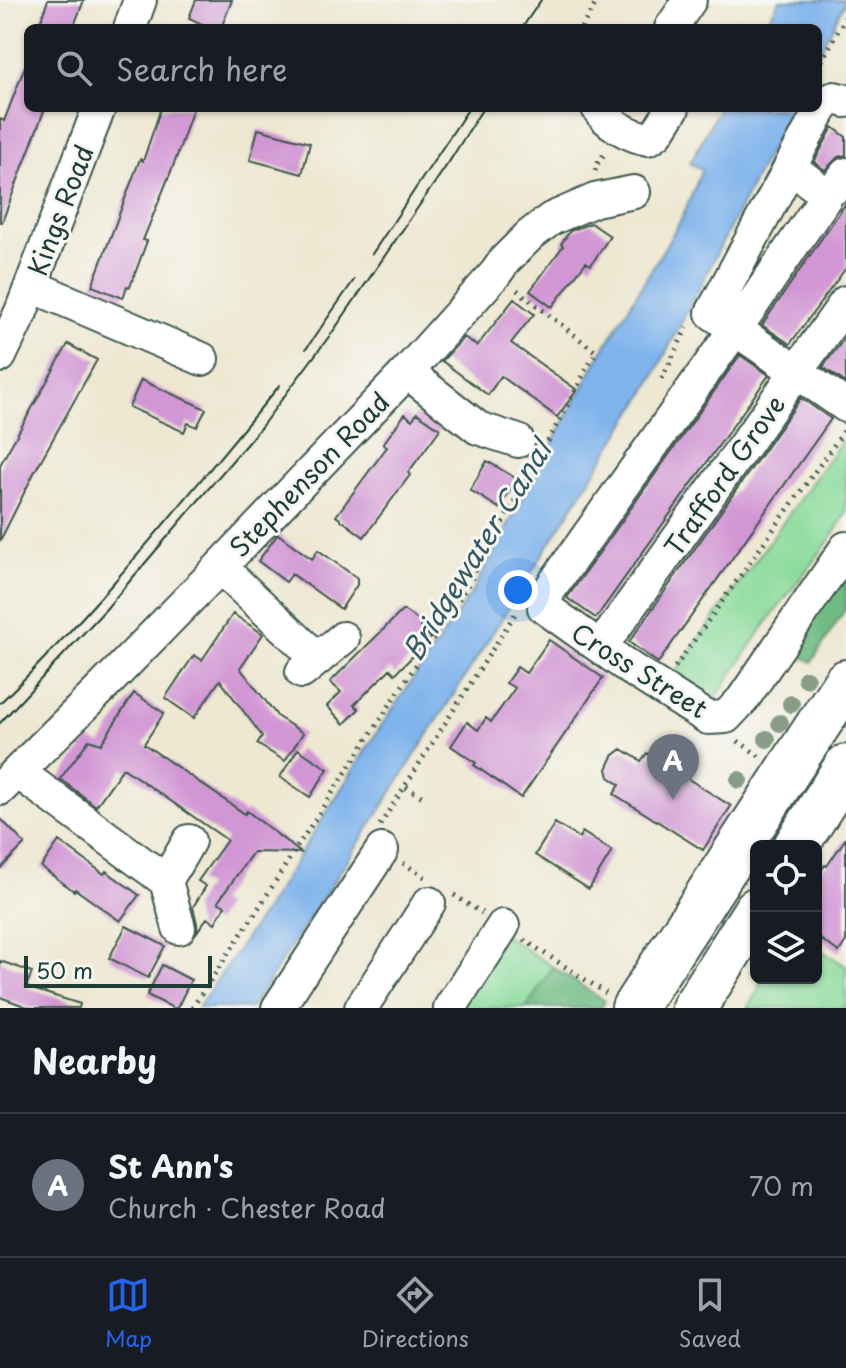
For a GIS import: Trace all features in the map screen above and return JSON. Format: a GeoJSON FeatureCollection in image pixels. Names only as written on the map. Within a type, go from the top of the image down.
{"type":"FeatureCollection","features":[{"type":"Feature","properties":{"kind":"highway"},"geometry":{"type":"LineString","coordinates":[[634,1008],[846,682]]}},
{"type":"Feature","properties":{"kind":"highway"},"geometry":{"type":"LineString","coordinates":[[800,840],[846,767]]}},
{"type":"Feature","properties":{"kind":"highway"},"geometry":{"type":"LineString","coordinates":[[694,1008],[755,912]]}},
{"type":"Feature","properties":{"kind":"street"},"geometry":{"type":"LineString","coordinates":[[131,24],[140,0]]}},
{"type":"Feature","properties":{"kind":"street"},"geometry":{"type":"LineString","coordinates":[[674,24],[690,0]]}},
{"type":"Feature","properties":{"kind":"street"},"geometry":{"type":"LineString","coordinates":[[822,109],[826,102],[834,98],[846,101]]}},
{"type":"Feature","properties":{"kind":"street","name":"Kings Road"},"geometry":{"type":"LineString","coordinates":[[0,356],[18,300],[97,112]]}},
{"type":"Feature","properties":{"kind":"street"},"geometry":{"type":"LineString","coordinates":[[601,112],[622,128],[648,139],[657,133],[670,112]]}},
{"type":"Feature","properties":{"kind":"street"},"geometry":{"type":"LineString","coordinates":[[723,321],[790,167],[820,112]]}},
{"type":"Feature","properties":{"kind":"street"},"geometry":{"type":"LineString","coordinates":[[723,321],[827,195],[790,167]]}},
{"type":"Feature","properties":{"kind":"street","name":"Stephenson Road"},"geometry":{"type":"LineString","coordinates":[[9,780],[220,567],[407,372],[505,260],[540,227],[595,200],[634,192]]}},
{"type":"Feature","properties":{"kind":"street"},"geometry":{"type":"LineString","coordinates":[[18,300],[202,359]]}},
{"type":"Feature","properties":{"kind":"street","name":"Trafford Grove"},"geometry":{"type":"LineString","coordinates":[[601,647],[846,302]]}},
{"type":"Feature","properties":{"kind":"street"},"geometry":{"type":"LineString","coordinates":[[723,321],[846,406]]}},
{"type":"Feature","properties":{"kind":"street","name":"Cross Street"},"geometry":{"type":"LineString","coordinates":[[723,321],[550,589],[544,607],[708,718],[726,717],[743,699],[846,548]]}},
{"type":"Feature","properties":{"kind":"street"},"geometry":{"type":"LineString","coordinates":[[407,372],[478,428],[518,441]]}},
{"type":"Feature","properties":{"kind":"street"},"geometry":{"type":"LineString","coordinates":[[220,567],[310,666],[343,638]]}},
{"type":"Feature","properties":{"kind":"street"},"geometry":{"type":"LineString","coordinates":[[9,780],[166,881],[179,928]]}},
{"type":"Feature","properties":{"kind":"street"},"geometry":{"type":"LineString","coordinates":[[166,881],[189,841]]}},
{"type":"Feature","properties":{"kind":"street"},"geometry":{"type":"LineString","coordinates":[[278,1008],[382,850]]}},
{"type":"Feature","properties":{"kind":"street"},"geometry":{"type":"LineString","coordinates":[[361,1008],[429,891]]}},
{"type":"Feature","properties":{"kind":"street"},"geometry":{"type":"LineString","coordinates":[[450,1008],[503,926]]}},
{"type":"Feature","properties":{"kind":"path"},"geometry":{"type":"LineString","coordinates":[[583,24],[598,0]]}},
{"type":"Feature","properties":{"kind":"path"},"geometry":{"type":"LineString","coordinates":[[822,61],[846,16]]}},
{"type":"Feature","properties":{"kind":"path"},"geometry":{"type":"LineString","coordinates":[[595,200],[591,187],[597,164],[622,128]]}},
{"type":"Feature","properties":{"kind":"path"},"geometry":{"type":"LineString","coordinates":[[192,1008],[465,590],[596,352],[496,273]]}},
{"type":"Feature","properties":{"kind":"path"},"geometry":{"type":"LineString","coordinates":[[661,688],[846,428]]}},
{"type":"Feature","properties":{"kind":"path"},"geometry":{"type":"LineString","coordinates":[[726,717],[729,735],[786,775]]}},
{"type":"Feature","properties":{"kind":"path"},"geometry":{"type":"LineString","coordinates":[[406,787],[426,799]]}},
{"type":"Feature","properties":{"kind":"path"},"geometry":{"type":"LineString","coordinates":[[382,850],[429,891]]}},
{"type":"Feature","properties":{"kind":"green space"},"geometry":{"type":"Polygon","coordinates":[[[846,435],[846,513],[831,538],[765,625],[717,696],[705,701],[668,682],[846,435]]]}},
{"type":"Feature","properties":{"kind":"green space"},"geometry":{"type":"Polygon","coordinates":[[[846,563],[846,608],[812,662],[787,649],[846,563]]]}},
{"type":"Feature","properties":{"kind":"green space"},"geometry":{"type":"Polygon","coordinates":[[[504,935],[553,967],[526,1008],[456,1008],[504,935]]]}},
{"type":"Feature","properties":{"kind":"green space"},"geometry":{"type":"Polygon","coordinates":[[[822,951],[846,966],[846,1008],[747,1008],[760,984],[822,984],[822,951]]]}},
{"type":"Feature","properties":{"kind":"green space"},"geometry":{"type":"Polygon","coordinates":[[[553,967],[605,1001],[601,1008],[526,1008],[553,967]]]}},
{"type":"Feature","properties":{"kind":"water"},"geometry":{"type":"Polygon","coordinates":[[[780,0],[846,0],[822,47],[822,24],[765,24],[780,0]]]}},
{"type":"Feature","properties":{"kind":"water"},"geometry":{"type":"Polygon","coordinates":[[[717,112],[789,112],[647,390],[251,1008],[198,1008],[265,910],[379,729],[471,594],[598,359],[682,218],[702,170],[690,163],[717,112]]]}},
{"type":"Feature","properties":{"kind":"building"},"geometry":{"type":"Polygon","coordinates":[[[48,0],[84,0],[75,24],[39,24],[48,0]]]}},
{"type":"Feature","properties":{"kind":"building"},"geometry":{"type":"Polygon","coordinates":[[[196,0],[232,0],[223,24],[202,24],[189,18],[196,0]]]}},
{"type":"Feature","properties":{"kind":"building"},"geometry":{"type":"Polygon","coordinates":[[[24,69],[24,112],[43,112],[0,222],[0,119],[4,121],[24,69]]]}},
{"type":"Feature","properties":{"kind":"building"},"geometry":{"type":"Polygon","coordinates":[[[160,112],[192,112],[143,240],[147,241],[123,298],[92,286],[140,159],[143,161],[160,112]]]}},
{"type":"Feature","properties":{"kind":"building"},"geometry":{"type":"Polygon","coordinates":[[[833,127],[846,137],[846,155],[838,157],[825,170],[814,162],[833,127]]]}},
{"type":"Feature","properties":{"kind":"building"},"geometry":{"type":"Polygon","coordinates":[[[258,129],[310,143],[302,174],[250,160],[258,129]]]}},
{"type":"Feature","properties":{"kind":"building"},"geometry":{"type":"Polygon","coordinates":[[[846,203],[846,268],[790,344],[762,325],[846,203]]]}},
{"type":"Feature","properties":{"kind":"building"},"geometry":{"type":"Polygon","coordinates":[[[591,223],[610,236],[591,265],[586,262],[552,307],[530,291],[563,246],[561,244],[570,231],[591,223]]]}},
{"type":"Feature","properties":{"kind":"building"},"geometry":{"type":"Polygon","coordinates":[[[514,299],[534,314],[511,343],[577,390],[557,417],[501,376],[488,395],[442,361],[464,337],[477,346],[514,299]]]}},
{"type":"Feature","properties":{"kind":"building"},"geometry":{"type":"Polygon","coordinates":[[[846,336],[846,383],[823,367],[846,336]]]}},
{"type":"Feature","properties":{"kind":"building"},"geometry":{"type":"Polygon","coordinates":[[[68,344],[97,360],[0,541],[0,465],[68,344]]]}},
{"type":"Feature","properties":{"kind":"building"},"geometry":{"type":"Polygon","coordinates":[[[740,355],[769,375],[596,618],[567,598],[740,355]]]}},
{"type":"Feature","properties":{"kind":"building"},"geometry":{"type":"Polygon","coordinates":[[[141,380],[206,409],[197,427],[188,423],[184,432],[129,407],[141,380]]]}},
{"type":"Feature","properties":{"kind":"building"},"geometry":{"type":"Polygon","coordinates":[[[801,398],[831,419],[658,663],[629,642],[801,398]]]}},
{"type":"Feature","properties":{"kind":"building"},"geometry":{"type":"Polygon","coordinates":[[[417,413],[440,429],[364,537],[336,516],[387,447],[383,444],[405,414],[412,420],[417,413]]]}},
{"type":"Feature","properties":{"kind":"building"},"geometry":{"type":"Polygon","coordinates":[[[487,461],[517,479],[499,508],[470,490],[487,461]]]}},
{"type":"Feature","properties":{"kind":"building"},"geometry":{"type":"Polygon","coordinates":[[[278,534],[312,559],[318,550],[357,578],[357,585],[341,609],[292,574],[286,582],[258,561],[278,534]]]}},
{"type":"Feature","properties":{"kind":"building"},"geometry":{"type":"Polygon","coordinates":[[[403,610],[424,624],[420,627],[431,638],[395,674],[390,669],[354,705],[359,709],[344,724],[327,706],[341,692],[330,682],[403,610]]]}},
{"type":"Feature","properties":{"kind":"building"},"geometry":{"type":"Polygon","coordinates":[[[233,614],[263,634],[240,668],[278,717],[303,733],[285,761],[257,744],[262,736],[220,680],[194,718],[165,698],[194,655],[202,660],[233,614]]]}},
{"type":"Feature","properties":{"kind":"building"},"geometry":{"type":"Polygon","coordinates":[[[549,640],[603,678],[521,798],[451,746],[467,722],[478,730],[486,718],[491,722],[515,688],[506,683],[517,667],[526,673],[549,640]]]}},
{"type":"Feature","properties":{"kind":"building"},"geometry":{"type":"Polygon","coordinates":[[[134,693],[164,713],[144,744],[245,814],[247,811],[301,853],[253,852],[218,902],[225,906],[215,923],[207,918],[197,932],[193,907],[206,886],[198,881],[227,840],[123,768],[96,806],[60,779],[89,740],[101,744],[134,693]]]}},
{"type":"Feature","properties":{"kind":"building"},"geometry":{"type":"Polygon","coordinates":[[[298,749],[328,769],[310,797],[280,777],[298,749]]]}},
{"type":"Feature","properties":{"kind":"building"},"geometry":{"type":"Polygon","coordinates":[[[622,749],[641,761],[647,753],[731,806],[703,850],[614,794],[620,785],[609,777],[607,769],[613,756],[622,749]]]}},
{"type":"Feature","properties":{"kind":"building"},"geometry":{"type":"Polygon","coordinates":[[[0,818],[25,844],[0,869],[0,818]]]}},
{"type":"Feature","properties":{"kind":"building"},"geometry":{"type":"Polygon","coordinates":[[[555,823],[579,838],[582,832],[612,851],[589,889],[535,855],[555,823]]]}},
{"type":"Feature","properties":{"kind":"building"},"geometry":{"type":"Polygon","coordinates":[[[846,838],[846,941],[839,952],[822,940],[822,869],[846,838]]]}},
{"type":"Feature","properties":{"kind":"building"},"geometry":{"type":"Polygon","coordinates":[[[59,841],[139,895],[120,921],[41,867],[59,841]]]}},
{"type":"Feature","properties":{"kind":"building"},"geometry":{"type":"Polygon","coordinates":[[[126,926],[165,946],[148,978],[109,958],[126,926]]]}},
{"type":"Feature","properties":{"kind":"building"},"geometry":{"type":"Polygon","coordinates":[[[0,961],[32,972],[26,987],[80,1004],[79,1008],[30,1008],[0,997],[0,961]]]}},
{"type":"Feature","properties":{"kind":"building"},"geometry":{"type":"Polygon","coordinates":[[[162,965],[191,980],[177,1008],[147,995],[162,965]]]}},
{"type":"Feature","properties":{"kind":"tram line"},"geometry":{"type":"LineString","coordinates":[[525,24],[541,0]]}},
{"type":"Feature","properties":{"kind":"tram line"},"geometry":{"type":"LineString","coordinates":[[372,254],[466,112]]}},
{"type":"Feature","properties":{"kind":"tram line"},"geometry":{"type":"LineString","coordinates":[[0,723],[106,609],[261,427],[334,330],[480,112]]}},
{"type":"Feature","properties":{"kind":"tram line"},"geometry":{"type":"LineString","coordinates":[[306,349],[354,280]]}},
{"type":"Feature","properties":{"kind":"tram line"},"geometry":{"type":"LineString","coordinates":[[0,703],[109,588],[280,385]]}},
{"type":"Feature","properties":{"kind":"place","name":"St Ann's"},"geometry":{"type":"Point","coordinates":[673,800]}},
{"type":"Feature","properties":{"kind":"water label","name":"Bridgewater Canal"},"geometry":{"type":"Point","coordinates":[476,550]}}]}
